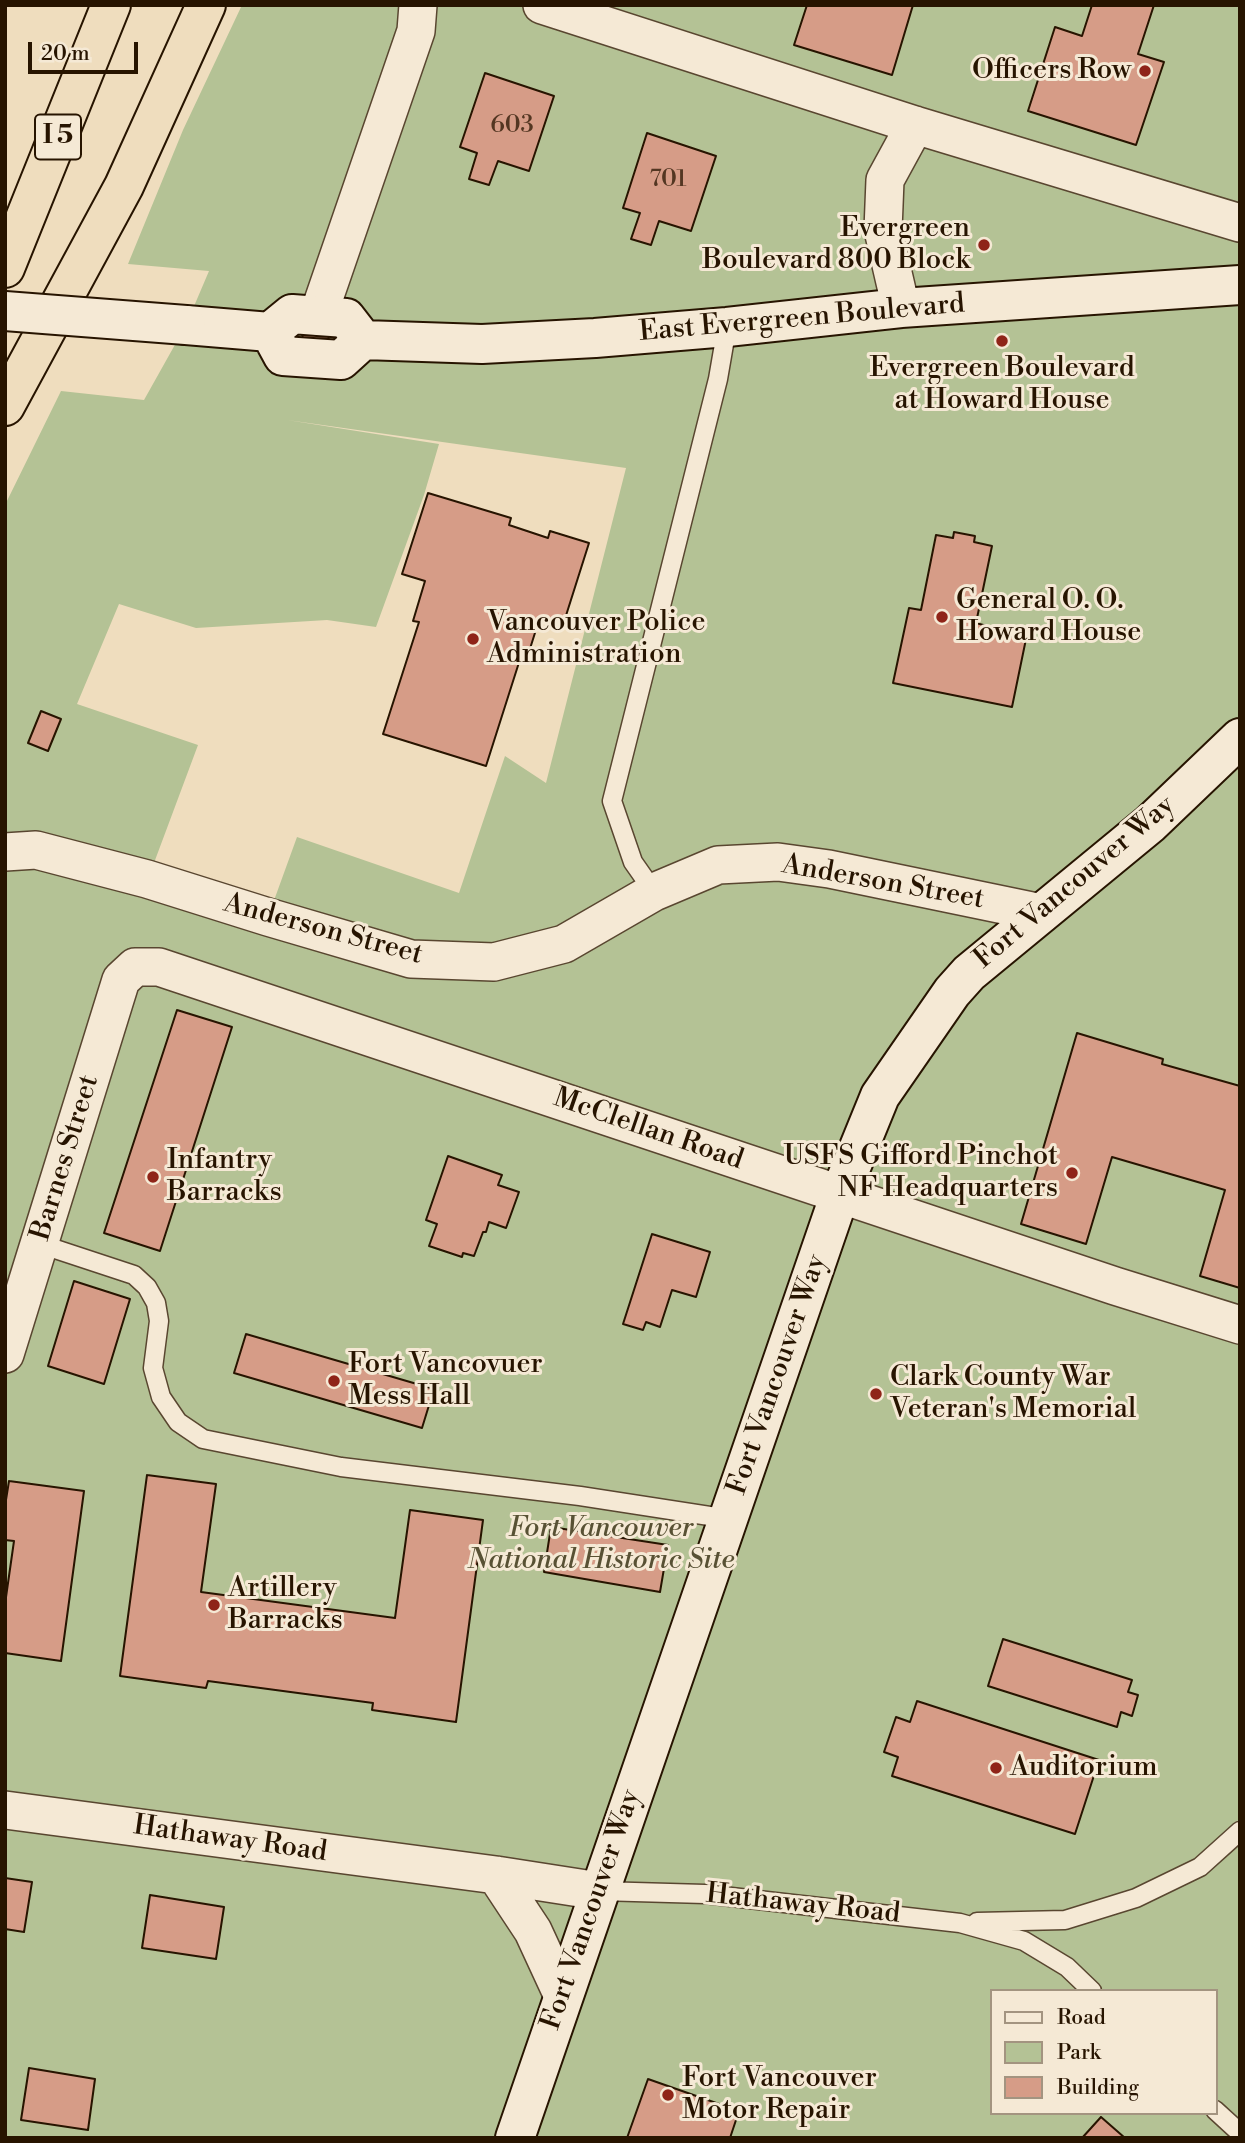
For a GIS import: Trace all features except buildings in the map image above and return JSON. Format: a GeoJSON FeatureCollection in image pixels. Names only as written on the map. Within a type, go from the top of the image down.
{"type":"FeatureCollection","features":[{"type":"Feature","properties":{"kind":"highway","name":"I 5"},"geometry":{"type":"LineString","coordinates":[[5,268],[111,5]]}},
{"type":"Feature","properties":{"kind":"highway"},"geometry":{"type":"LineString","coordinates":[[5,406],[124,186],[206,5]]}},
{"type":"Feature","properties":{"kind":"street"},"geometry":{"type":"LineString","coordinates":[[318,316],[416,31],[418,5]]}},
{"type":"Feature","properties":{"kind":"street"},"geometry":{"type":"LineString","coordinates":[[542,5],[915,125],[1240,223]]}},
{"type":"Feature","properties":{"kind":"street"},"geometry":{"type":"LineString","coordinates":[[901,308],[883,230],[885,180],[915,125]]}},
{"type":"Feature","properties":{"kind":"street","name":"East Evergreen Boulevard"},"geometry":{"type":"LineString","coordinates":[[363,340],[482,344],[727,327],[901,308],[1240,285]]}},
{"type":"Feature","properties":{"kind":"street"},"geometry":{"type":"LineString","coordinates":[[5,310],[270,332],[292,314],[346,318],[363,340],[341,360],[283,356],[270,332]]}},
{"type":"Feature","properties":{"kind":"street","name":"Fort Vancouver Way"},"geometry":{"type":"LineString","coordinates":[[515,2138],[840,1194],[880,1096],[969,973],[1150,824],[1240,738]]}},
{"type":"Feature","properties":{"kind":"street","name":"Anderson Street"},"geometry":{"type":"LineString","coordinates":[[5,852],[36,850],[148,879],[411,959],[494,962],[564,944],[654,892],[718,864],[778,862],[829,869],[1042,913]]}},
{"type":"Feature","properties":{"kind":"street","name":"McClellan Road"},"geometry":{"type":"LineString","coordinates":[[135,967],[159,967],[1115,1286],[1240,1325]]}},
{"type":"Feature","properties":{"kind":"street","name":"Barnes Street"},"geometry":{"type":"LineString","coordinates":[[5,1354],[121,979],[135,967]]}},
{"type":"Feature","properties":{"kind":"street","name":"Hathaway Road"},"geometry":{"type":"LineString","coordinates":[[5,1810],[598,1891]]}},
{"type":"Feature","properties":{"kind":"street"},"geometry":{"type":"LineString","coordinates":[[496,1875],[533,1931],[563,1996]]}},
{"type":"Feature","properties":{"kind":"lane"},"geometry":{"type":"LineString","coordinates":[[654,892],[633,862],[612,801],[718,379],[727,327]]}},
{"type":"Feature","properties":{"kind":"lane"},"geometry":{"type":"LineString","coordinates":[[40,1244],[134,1275],[147,1287],[156,1303],[159,1321],[153,1368],[161,1397],[178,1422],[203,1439],[341,1467],[580,1496],[729,1519]]}},
{"type":"Feature","properties":{"kind":"lane"},"geometry":{"type":"LineString","coordinates":[[960,1923],[1065,1920],[1136,1898],[1200,1867],[1240,1831]]}},
{"type":"Feature","properties":{"kind":"lane","name":"Hathaway Road"},"geometry":{"type":"LineString","coordinates":[[598,1891],[705,1894],[960,1923],[1024,1941],[1067,1967],[1090,1989]]}},
{"type":"Feature","properties":{"kind":"lane"},"geometry":{"type":"LineString","coordinates":[[1217,2112],[1240,2133]]}},
{"type":"Feature","properties":{"kind":"green space","name":"Fort Vancouver National Historic Site"},"geometry":{"type":"Polygon","coordinates":[[[242,5],[1240,5],[1240,2138],[5,2138],[5,505],[61,391],[144,400],[186,325],[209,271],[128,264],[183,130],[242,5]],[[287,420],[439,444],[424,495],[376,627],[327,620],[196,628],[119,604],[77,704],[198,745],[148,879],[268,917],[297,837],[459,893],[505,756],[546,783],[626,468],[287,420]]]}},
{"type":"Feature","properties":{"kind":"place","name":"Officers Row"},"geometry":{"type":"Point","coordinates":[1145,71]}},
{"type":"Feature","properties":{"kind":"place","name":"Evergreen Boulevard 800 Block"},"geometry":{"type":"Point","coordinates":[984,245]}},
{"type":"Feature","properties":{"kind":"place","name":"Evergreen Boulevard at Howard House"},"geometry":{"type":"Point","coordinates":[1002,341]}},
{"type":"Feature","properties":{"kind":"place","name":"General O. O. Howard House"},"geometry":{"type":"Point","coordinates":[942,617]}},
{"type":"Feature","properties":{"kind":"place","name":"Vancouver Police Administration"},"geometry":{"type":"Point","coordinates":[473,639]}},
{"type":"Feature","properties":{"kind":"place","name":"USFS Gifford Pinchot NF Headquarters"},"geometry":{"type":"Point","coordinates":[1072,1173]}},
{"type":"Feature","properties":{"kind":"place","name":"Infantry Barracks"},"geometry":{"type":"Point","coordinates":[153,1177]}},
{"type":"Feature","properties":{"kind":"place","name":"Fort Vancovuer Mess Hall"},"geometry":{"type":"Point","coordinates":[334,1381]}},
{"type":"Feature","properties":{"kind":"place","name":"Clark County War Veteran's Memorial"},"geometry":{"type":"Point","coordinates":[876,1394]}},
{"type":"Feature","properties":{"kind":"place","name":"Artillery Barracks"},"geometry":{"type":"Point","coordinates":[214,1605]}},
{"type":"Feature","properties":{"kind":"place","name":"Auditorium"},"geometry":{"type":"Point","coordinates":[996,1768]}},
{"type":"Feature","properties":{"kind":"place","name":"Fort Vancouver Motor Repair"},"geometry":{"type":"Point","coordinates":[668,2095]}}]}
